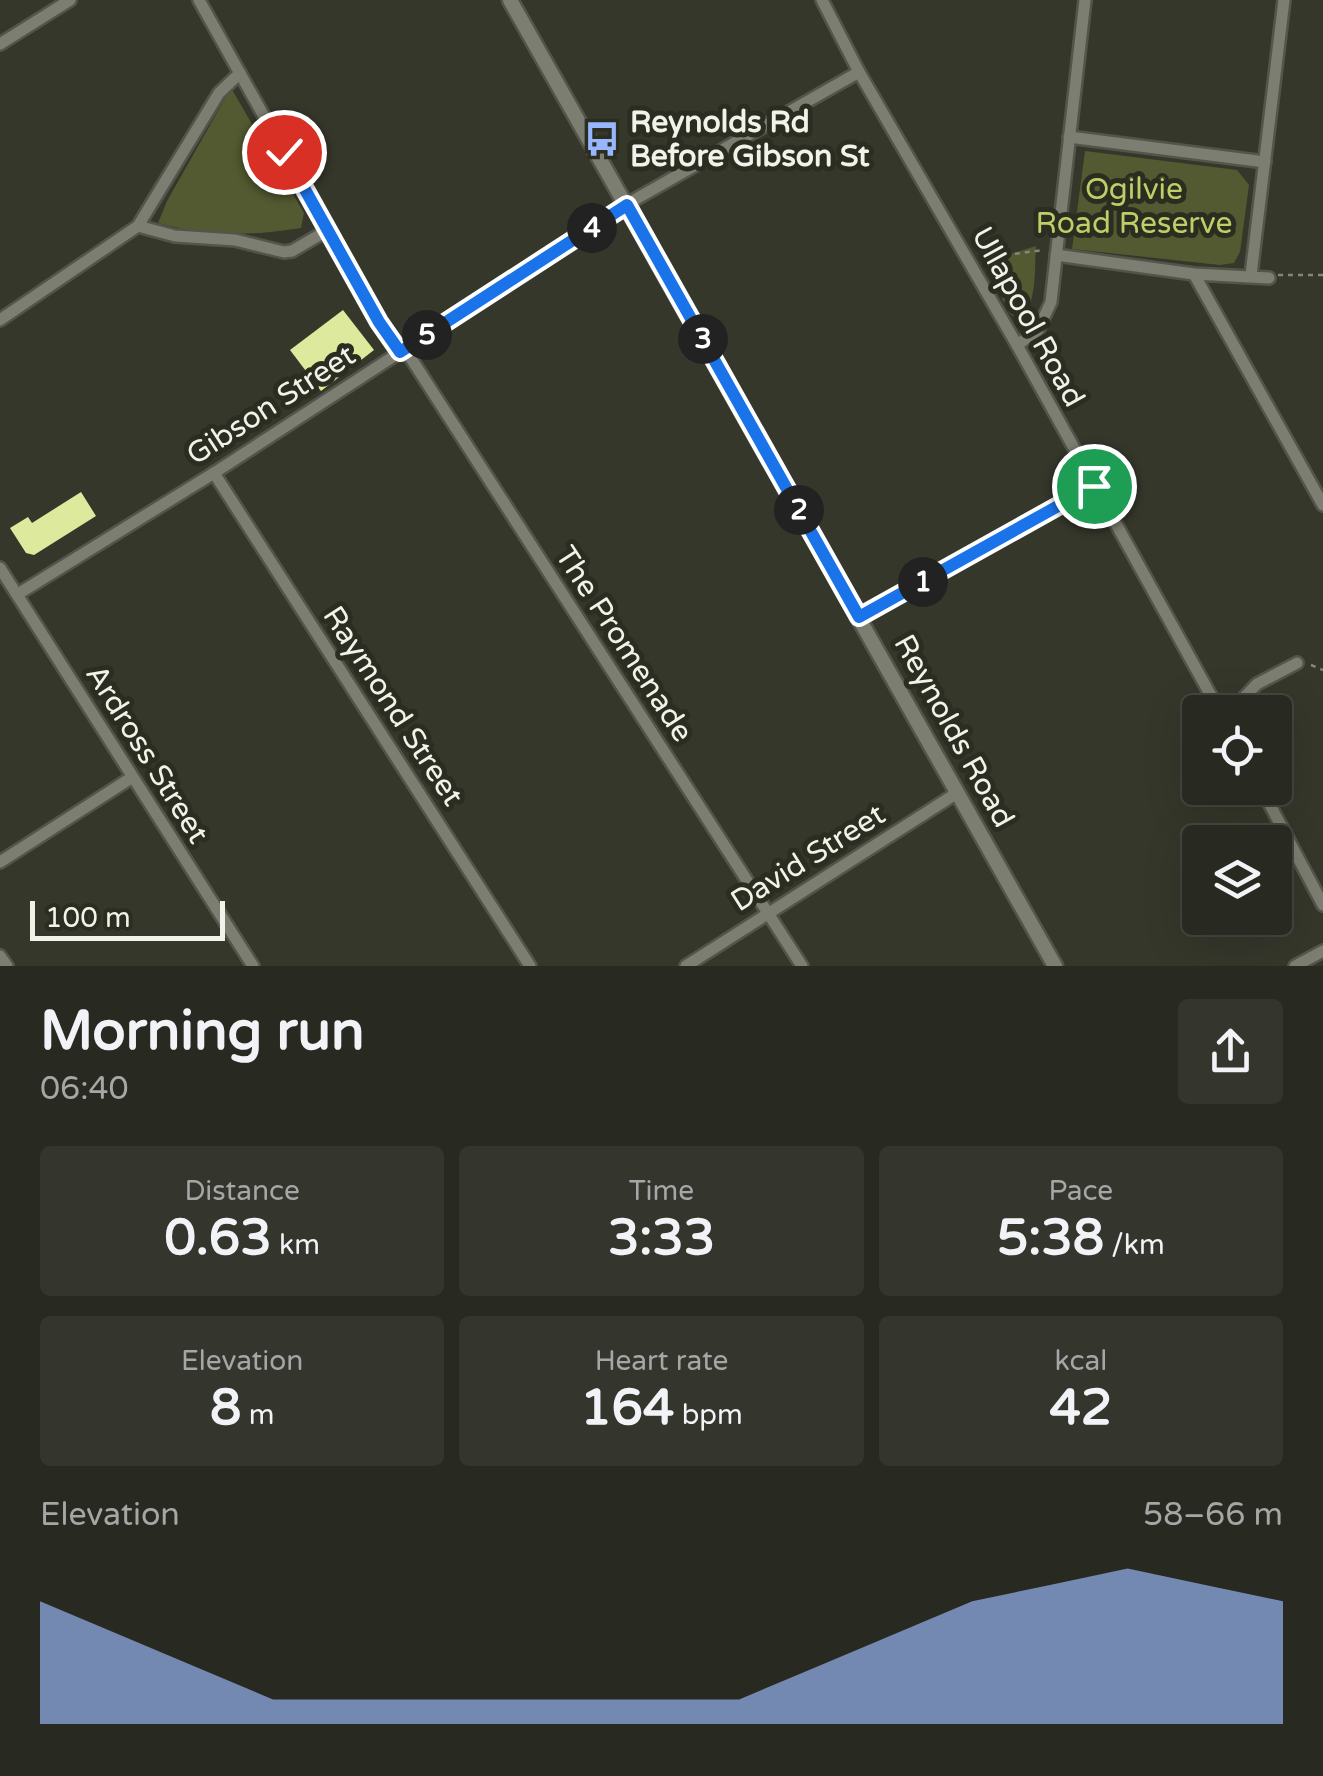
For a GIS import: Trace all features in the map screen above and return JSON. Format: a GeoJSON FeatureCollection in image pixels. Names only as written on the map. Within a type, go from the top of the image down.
{"type":"FeatureCollection","features":[{"type":"Feature","properties":{"kind":"street"},"geometry":{"type":"LineString","coordinates":[[0,44],[70,0]]}},
{"type":"Feature","properties":{"kind":"street","name":"The Promenade"},"geometry":{"type":"LineString","coordinates":[[199,0],[328,230],[802,966]]}},
{"type":"Feature","properties":{"kind":"street","name":"Reynolds Road"},"geometry":{"type":"LineString","coordinates":[[510,0],[1055,966]]}},
{"type":"Feature","properties":{"kind":"street","name":"Ullapool Road"},"geometry":{"type":"LineString","coordinates":[[822,0],[1211,695]]}},
{"type":"Feature","properties":{"kind":"street"},"geometry":{"type":"LineString","coordinates":[[1017,346],[1038,330],[1048,314],[1085,0]]}},
{"type":"Feature","properties":{"kind":"street"},"geometry":{"type":"LineString","coordinates":[[1251,275],[1284,0]]}},
{"type":"Feature","properties":{"kind":"street","name":"Gibson Street"},"geometry":{"type":"LineString","coordinates":[[18,594],[214,473],[627,205],[859,72]]}},
{"type":"Feature","properties":{"kind":"street"},"geometry":{"type":"LineString","coordinates":[[0,320],[138,226],[219,92],[240,73]]}},
{"type":"Feature","properties":{"kind":"street"},"geometry":{"type":"LineString","coordinates":[[1069,137],[1265,162]]}},
{"type":"Feature","properties":{"kind":"street"},"geometry":{"type":"LineString","coordinates":[[138,226],[176,236],[235,240],[284,252],[328,230]]}},
{"type":"Feature","properties":{"kind":"street"},"geometry":{"type":"LineString","coordinates":[[1056,255],[1194,274],[1269,278]]}},
{"type":"Feature","properties":{"kind":"street"},"geometry":{"type":"LineString","coordinates":[[1194,274],[1323,505]]}},
{"type":"Feature","properties":{"kind":"street","name":"Raymond Street"},"geometry":{"type":"LineString","coordinates":[[214,473],[530,966]]}},
{"type":"Feature","properties":{"kind":"street"},"geometry":{"type":"LineString","coordinates":[[859,617],[1094,486]]}},
{"type":"Feature","properties":{"kind":"street","name":"Ardross Street"},"geometry":{"type":"LineString","coordinates":[[0,568],[252,966]]}},
{"type":"Feature","properties":{"kind":"street"},"geometry":{"type":"LineString","coordinates":[[1246,695],[1257,684],[1297,663]]}},
{"type":"Feature","properties":{"kind":"street"},"geometry":{"type":"LineString","coordinates":[[0,862],[131,778]]}},
{"type":"Feature","properties":{"kind":"street","name":"David Street"},"geometry":{"type":"LineString","coordinates":[[686,966],[957,793]]}},
{"type":"Feature","properties":{"kind":"street"},"geometry":{"type":"LineString","coordinates":[[1270,805],[1323,905]]}},
{"type":"Feature","properties":{"kind":"street"},"geometry":{"type":"LineString","coordinates":[[1295,966],[1323,951]]}},
{"type":"Feature","properties":{"kind":"street"},"geometry":{"type":"LineString","coordinates":[[0,956],[7,966]]}},
{"type":"Feature","properties":{"kind":"path"},"geometry":{"type":"LineString","coordinates":[[974,271],[1014,254],[1043,250]]}},
{"type":"Feature","properties":{"kind":"path"},"geometry":{"type":"LineString","coordinates":[[1269,278],[1323,276]]}},
{"type":"Feature","properties":{"kind":"green space"},"geometry":{"type":"Polygon","coordinates":[[[231,88],[304,213],[301,228],[229,234],[158,223],[231,88]]]}},
{"type":"Feature","properties":{"kind":"green space","name":"Ogilvie Road Reserve"},"geometry":{"type":"Polygon","coordinates":[[[1085,151],[1237,170],[1249,185],[1240,252],[1234,263],[1220,265],[1072,249],[1085,151]]]}},
{"type":"Feature","properties":{"kind":"green space"},"geometry":{"type":"Polygon","coordinates":[[[1036,246],[1033,294],[1021,319],[1010,314],[984,262],[1036,246]]]}},
{"type":"Feature","properties":{"kind":"building"},"geometry":{"type":"Polygon","coordinates":[[[343,310],[374,350],[321,391],[290,350],[343,310]]]}},
{"type":"Feature","properties":{"kind":"building"},"geometry":{"type":"Polygon","coordinates":[[[81,492],[96,516],[34,555],[26,553],[10,528],[28,517],[32,523],[81,492]]]}},
{"type":"Feature","properties":{"kind":"place","name":"Reynolds Rd Before Gibson St"},"geometry":{"type":"Point","coordinates":[602,139]}},
{"type":"Feature","properties":{"kind":"route"},"geometry":{"type":"LineString","coordinates":[[284,152],[379,322],[400,352],[627,205],[859,617],[1094,486]]}}]}
